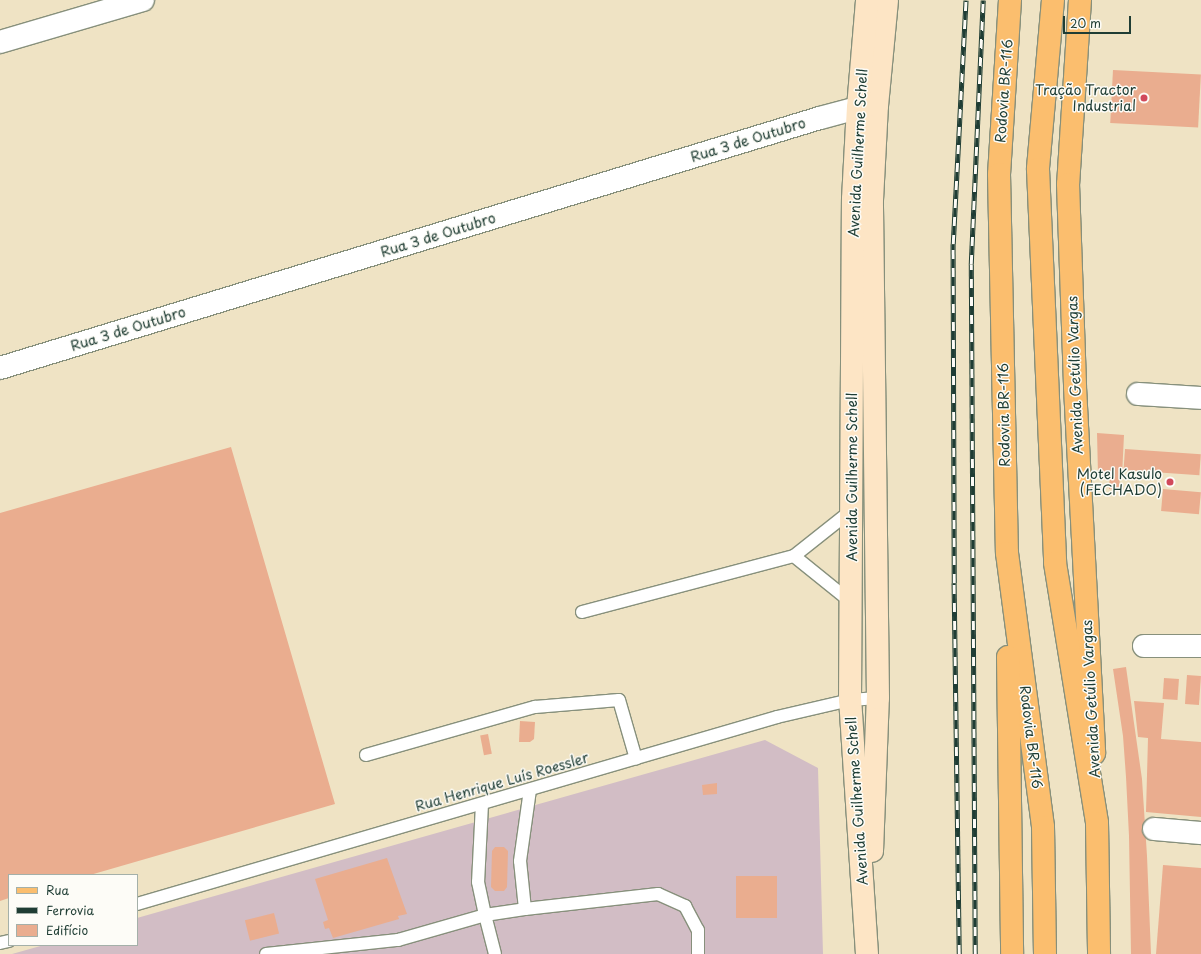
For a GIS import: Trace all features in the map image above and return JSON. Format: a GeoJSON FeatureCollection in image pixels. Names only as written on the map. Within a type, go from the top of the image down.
{"type":"FeatureCollection","features":[{"type":"Feature","properties":{"kind":"main road","name":"Avenida Guilherme Schell"},"geometry":{"type":"LineString","coordinates":[[867,0],[867,107],[872,208],[878,698],[867,954]]}},
{"type":"Feature","properties":{"kind":"main road","name":"Avenida Guilherme Schell"},"geometry":{"type":"LineString","coordinates":[[867,954],[850,700],[853,199],[867,107],[887,0]]}},
{"type":"Feature","properties":{"kind":"main road","name":"Rodovia BR-116"},"geometry":{"type":"LineString","coordinates":[[1010,0],[999,174],[1007,553],[1043,827],[1045,954]]}},
{"type":"Feature","properties":{"kind":"main road"},"geometry":{"type":"LineString","coordinates":[[1053,0],[1038,169],[1055,563],[1097,823],[1099,954]]}},
{"type":"Feature","properties":{"kind":"main road","name":"Avenida Getúlio Vargas"},"geometry":{"type":"LineString","coordinates":[[1080,0],[1068,184],[1075,387],[1097,823]]}},
{"type":"Feature","properties":{"kind":"main road"},"geometry":{"type":"LineString","coordinates":[[1007,553],[1012,954]]}},
{"type":"Feature","properties":{"kind":"street"},"geometry":{"type":"LineString","coordinates":[[0,42],[143,0]]}},
{"type":"Feature","properties":{"kind":"street","name":"Rua 3 de Outubro"},"geometry":{"type":"LineString","coordinates":[[0,368],[867,107]]}},
{"type":"Feature","properties":{"kind":"street"},"geometry":{"type":"LineString","coordinates":[[1138,394],[1201,398]]}},
{"type":"Feature","properties":{"kind":"street"},"geometry":{"type":"LineString","coordinates":[[1144,646],[1201,646]]}},
{"type":"Feature","properties":{"kind":"street"},"geometry":{"type":"LineString","coordinates":[[1154,829],[1201,833]]}},
{"type":"Feature","properties":{"kind":"lane"},"geometry":{"type":"LineString","coordinates":[[582,612],[794,556],[852,510]]}},
{"type":"Feature","properties":{"kind":"lane"},"geometry":{"type":"LineString","coordinates":[[794,556],[851,602]]}},
{"type":"Feature","properties":{"kind":"lane","name":"Rua Henrique Luís Roessler"},"geometry":{"type":"LineString","coordinates":[[138,904],[777,717],[850,700],[878,698]]}},
{"type":"Feature","properties":{"kind":"lane"},"geometry":{"type":"LineString","coordinates":[[366,755],[535,707],[618,700],[636,759]]}},
{"type":"Feature","properties":{"kind":"lane"},"geometry":{"type":"LineString","coordinates":[[526,909],[520,861],[530,790]]}},
{"type":"Feature","properties":{"kind":"lane"},"geometry":{"type":"LineString","coordinates":[[482,804],[478,882],[484,915],[495,954]]}},
{"type":"Feature","properties":{"kind":"lane"},"geometry":{"type":"LineString","coordinates":[[266,954],[398,940],[484,915],[658,894],[685,906],[698,930],[698,954]]}},
{"type":"Feature","properties":{"kind":"shaded area"},"geometry":{"type":"Polygon","coordinates":[[[765,740],[818,768],[823,954],[12,954],[40,946],[138,946],[138,918],[765,740]]]}},
{"type":"Feature","properties":{"kind":"building"},"geometry":{"type":"Polygon","coordinates":[[[1113,70],[1201,75],[1198,128],[1110,123],[1113,70]]]}},
{"type":"Feature","properties":{"kind":"building"},"geometry":{"type":"Polygon","coordinates":[[[1097,433],[1124,435],[1122,476],[1120,476],[1119,490],[1109,489],[1110,474],[1098,474],[1097,433]]]}},
{"type":"Feature","properties":{"kind":"building"},"geometry":{"type":"Polygon","coordinates":[[[231,447],[335,804],[93,874],[8,874],[8,898],[0,901],[0,513],[231,447]]]}},
{"type":"Feature","properties":{"kind":"building"},"geometry":{"type":"Polygon","coordinates":[[[1125,449],[1201,454],[1199,475],[1124,470],[1125,449]]]}},
{"type":"Feature","properties":{"kind":"building"},"geometry":{"type":"Polygon","coordinates":[[[1163,489],[1201,492],[1199,514],[1161,511],[1163,489]]]}},
{"type":"Feature","properties":{"kind":"building"},"geometry":{"type":"Polygon","coordinates":[[[1126,667],[1142,779],[1151,954],[1131,954],[1129,836],[1126,777],[1123,736],[1113,669],[1126,667]]]}},
{"type":"Feature","properties":{"kind":"building"},"geometry":{"type":"Polygon","coordinates":[[[1187,675],[1201,676],[1199,705],[1185,704],[1187,675]]]}},
{"type":"Feature","properties":{"kind":"building"},"geometry":{"type":"Polygon","coordinates":[[[1164,678],[1179,679],[1177,700],[1163,699],[1164,678]]]}},
{"type":"Feature","properties":{"kind":"building"},"geometry":{"type":"Polygon","coordinates":[[[1134,701],[1164,703],[1161,739],[1201,742],[1201,817],[1146,812],[1148,738],[1138,737],[1134,701]]]}},
{"type":"Feature","properties":{"kind":"building"},"geometry":{"type":"Polygon","coordinates":[[[520,721],[535,722],[534,739],[530,742],[519,742],[520,721]]]}},
{"type":"Feature","properties":{"kind":"building"},"geometry":{"type":"Polygon","coordinates":[[[488,734],[492,754],[484,755],[480,736],[488,734]]]}},
{"type":"Feature","properties":{"kind":"building"},"geometry":{"type":"Polygon","coordinates":[[[717,783],[717,794],[703,795],[702,785],[717,783]]]}},
{"type":"Feature","properties":{"kind":"building"},"geometry":{"type":"Polygon","coordinates":[[[495,847],[504,847],[508,851],[507,887],[504,891],[495,891],[491,887],[492,851],[495,847]]]}},
{"type":"Feature","properties":{"kind":"building"},"geometry":{"type":"Polygon","coordinates":[[[387,858],[407,914],[398,916],[399,919],[333,938],[329,928],[325,929],[323,922],[328,920],[315,879],[387,858]]]}},
{"type":"Feature","properties":{"kind":"building"},"geometry":{"type":"Polygon","coordinates":[[[1163,865],[1201,868],[1201,954],[1156,954],[1163,865]]]}},
{"type":"Feature","properties":{"kind":"building"},"geometry":{"type":"Polygon","coordinates":[[[736,876],[777,876],[777,918],[736,918],[736,876]]]}},
{"type":"Feature","properties":{"kind":"building"},"geometry":{"type":"Polygon","coordinates":[[[274,913],[279,933],[250,941],[245,920],[274,913]]]}},
{"type":"Feature","properties":{"kind":"railway"},"geometry":{"type":"LineString","coordinates":[[959,954],[954,583],[953,244],[966,0]]}},
{"type":"Feature","properties":{"kind":"railway"},"geometry":{"type":"LineString","coordinates":[[975,954],[971,264],[983,0]]}},
{"type":"Feature","properties":{"kind":"place","name":"Tração Tractor Industrial"},"geometry":{"type":"Point","coordinates":[1144,98]}},
{"type":"Feature","properties":{"kind":"place","name":"Motel Kasulo (FECHADO)"},"geometry":{"type":"Point","coordinates":[1170,482]}}]}
